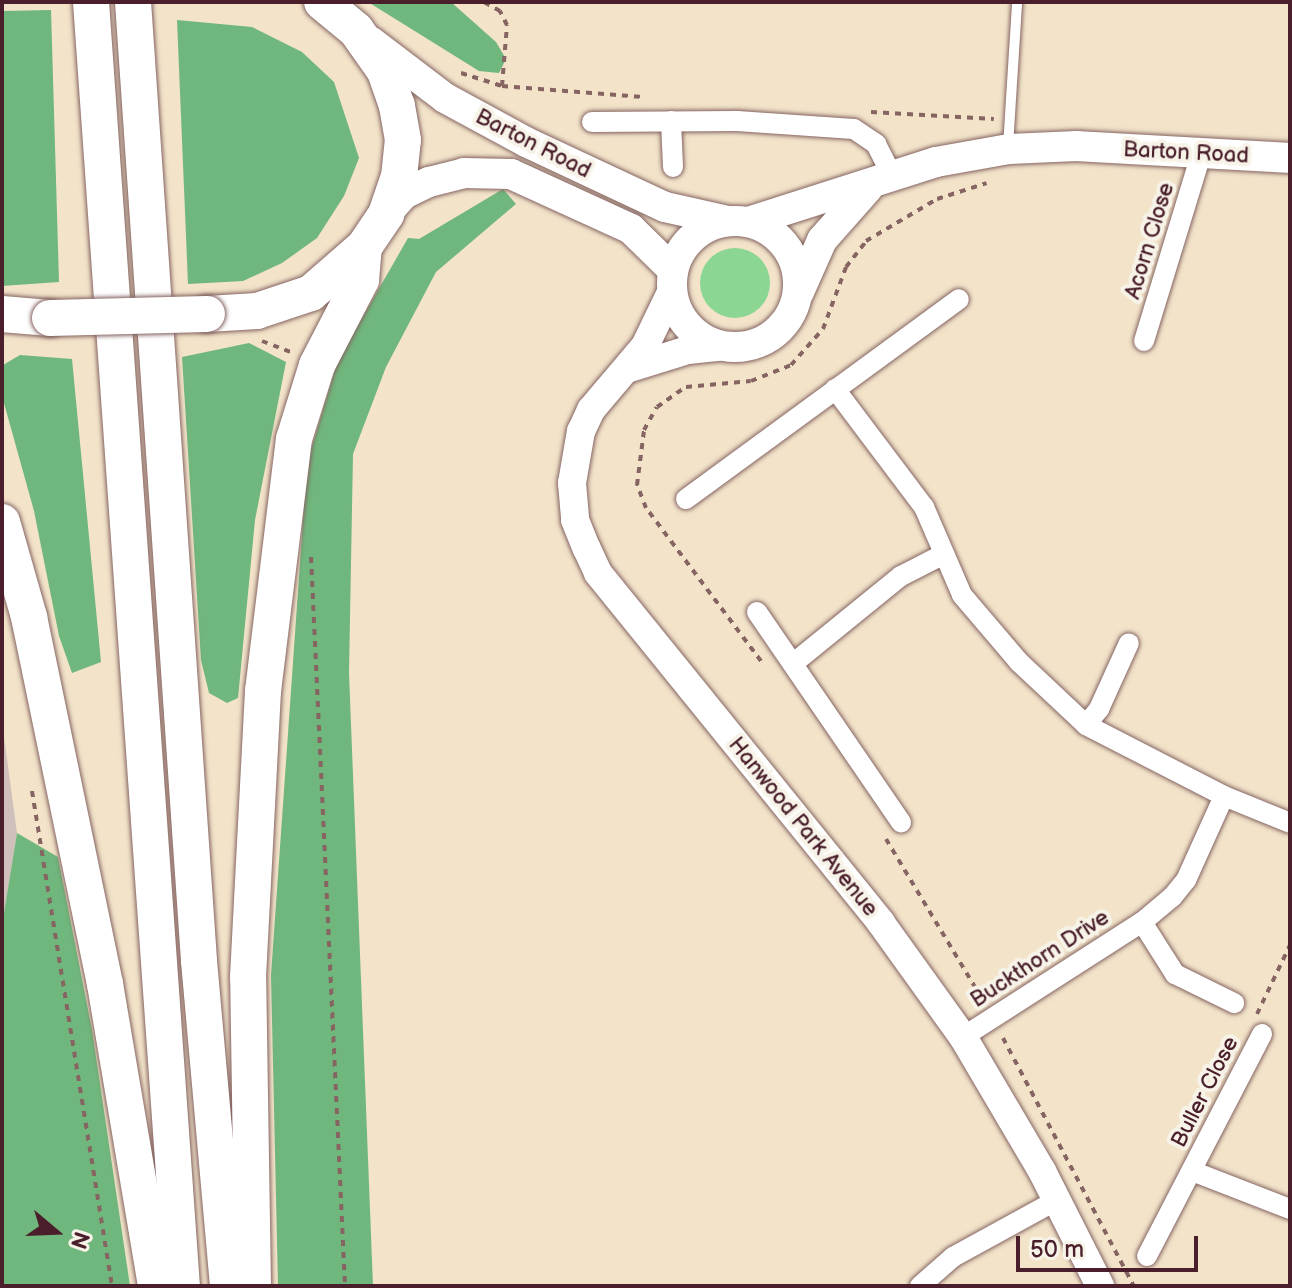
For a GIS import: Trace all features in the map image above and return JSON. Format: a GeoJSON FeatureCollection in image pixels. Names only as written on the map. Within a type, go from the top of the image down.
{"type":"FeatureCollection","features":[{"type":"Feature","properties":{"kind":"highway"},"geometry":{"type":"LineString","coordinates":[[91,2],[182,1286]]}},
{"type":"Feature","properties":{"kind":"highway"},"geometry":{"type":"LineString","coordinates":[[133,2],[199,961],[228,1286]]}},
{"type":"Feature","properties":{"kind":"highway"},"geometry":{"type":"LineString","coordinates":[[2,314],[50,318],[257,311],[311,293],[364,247],[386,214],[399,177],[403,140],[385,71],[356,30],[322,2]]}},
{"type":"Feature","properties":{"kind":"highway"},"geometry":{"type":"LineString","coordinates":[[253,1286],[250,879],[283,511],[294,439],[317,365],[361,280],[364,247]]}},
{"type":"Feature","properties":{"kind":"highway"},"geometry":{"type":"LineString","coordinates":[[2,522],[29,617],[102,968],[156,1286]]}},
{"type":"Feature","properties":{"kind":"main road","name":"Barton Road"},"geometry":{"type":"LineString","coordinates":[[356,30],[445,98],[526,142],[665,207],[738,221],[880,183],[1008,134],[1077,146],[1290,158]]}},
{"type":"Feature","properties":{"kind":"main road","name":"Barton Road"},"geometry":{"type":"LineString","coordinates":[[386,214],[404,194],[429,182],[464,173],[511,174],[631,229],[673,280]]}},
{"type":"Feature","properties":{"kind":"main road","name":"Barton Road"},"geometry":{"type":"LineString","coordinates":[[795,303],[822,240],[880,183]]}},
{"type":"Feature","properties":{"kind":"main road"},"geometry":{"type":"LineString","coordinates":[[738,221],[782,241],[794,260],[795,303],[769,337],[726,346],[688,326],[673,280],[693,237],[738,221]]}},
{"type":"Feature","properties":{"kind":"street","name":"Barton Road"},"geometry":{"type":"LineString","coordinates":[[592,122],[671,121],[854,129],[876,144],[880,183]]}},
{"type":"Feature","properties":{"kind":"street"},"geometry":{"type":"LineString","coordinates":[[671,121],[673,167]]}},
{"type":"Feature","properties":{"kind":"street","name":"Acorn Close"},"geometry":{"type":"LineString","coordinates":[[1144,341],[1201,154]]}},
{"type":"Feature","properties":{"kind":"street","name":"Hanwood Park Avenue"},"geometry":{"type":"LineString","coordinates":[[673,280],[645,346],[591,410],[574,459],[575,520],[598,573],[881,923],[963,1037],[1057,1200],[1100,1286]]}},
{"type":"Feature","properties":{"kind":"street"},"geometry":{"type":"LineString","coordinates":[[686,499],[959,299]]}},
{"type":"Feature","properties":{"kind":"street"},"geometry":{"type":"LineString","coordinates":[[623,370],[688,350],[726,346]]}},
{"type":"Feature","properties":{"kind":"street"},"geometry":{"type":"LineString","coordinates":[[835,389],[924,507],[942,555],[972,606],[1030,673],[1086,725],[1224,796],[1290,823]]}},
{"type":"Feature","properties":{"kind":"street"},"geometry":{"type":"LineString","coordinates":[[795,662],[901,576],[942,555]]}},
{"type":"Feature","properties":{"kind":"street"},"geometry":{"type":"LineString","coordinates":[[757,612],[795,662],[901,822]]}},
{"type":"Feature","properties":{"kind":"street"},"geometry":{"type":"LineString","coordinates":[[1086,725],[1099,709],[1129,643]]}},
{"type":"Feature","properties":{"kind":"street","name":"Buckthorn Drive"},"geometry":{"type":"LineString","coordinates":[[963,1037],[1142,922],[1186,880],[1224,796]]}},
{"type":"Feature","properties":{"kind":"street","name":"Buckthorn Drive"},"geometry":{"type":"LineString","coordinates":[[1142,922],[1175,974],[1234,1003]]}},
{"type":"Feature","properties":{"kind":"street","name":"Buller Close"},"geometry":{"type":"LineString","coordinates":[[1147,1256],[1262,1034]]}},
{"type":"Feature","properties":{"kind":"street","name":"Buller Close"},"geometry":{"type":"LineString","coordinates":[[1192,1171],[1290,1209]]}},
{"type":"Feature","properties":{"kind":"street"},"geometry":{"type":"LineString","coordinates":[[920,1286],[953,1257],[1057,1200]]}},
{"type":"Feature","properties":{"kind":"lane"},"geometry":{"type":"LineString","coordinates":[[1008,134],[1017,2]]}},
{"type":"Feature","properties":{"kind":"path"},"geometry":{"type":"LineString","coordinates":[[451,67],[502,86],[507,25],[500,11],[484,2]]}},
{"type":"Feature","properties":{"kind":"path"},"geometry":{"type":"LineString","coordinates":[[867,112],[1008,134]]}},
{"type":"Feature","properties":{"kind":"path"},"geometry":{"type":"LineString","coordinates":[[768,671],[646,508],[637,485],[644,430],[657,407],[686,387],[751,381],[791,365],[823,329],[846,267],[866,241],[937,199],[991,182]]}},
{"type":"Feature","properties":{"kind":"path"},"geometry":{"type":"LineString","coordinates":[[259,340],[317,365]]}},
{"type":"Feature","properties":{"kind":"path"},"geometry":{"type":"LineString","coordinates":[[309,544],[327,802],[345,1286]]}},
{"type":"Feature","properties":{"kind":"path"},"geometry":{"type":"LineString","coordinates":[[31,784],[112,1286]]}},
{"type":"Feature","properties":{"kind":"path"},"geometry":{"type":"LineString","coordinates":[[882,833],[987,1008]]}},
{"type":"Feature","properties":{"kind":"path"},"geometry":{"type":"LineString","coordinates":[[998,1028],[1134,1286]]}},
{"type":"Feature","properties":{"kind":"shaded area"},"geometry":{"type":"Polygon","coordinates":[[[2,722],[17,833],[2,925],[2,722]]]}},
{"type":"Feature","properties":{"kind":"green space"},"geometry":{"type":"Polygon","coordinates":[[[368,2],[451,2],[496,42],[506,59],[499,73],[479,71],[368,2]]]}},
{"type":"Feature","properties":{"kind":"green space"},"geometry":{"type":"Polygon","coordinates":[[[51,10],[59,282],[2,286],[2,11],[51,10]]]}},
{"type":"Feature","properties":{"kind":"green space"},"geometry":{"type":"Polygon","coordinates":[[[177,20],[252,27],[302,52],[334,82],[359,158],[344,196],[317,238],[282,263],[243,281],[188,284],[177,20]]]}},
{"type":"Feature","properties":{"kind":"green space"},"geometry":{"type":"Polygon","coordinates":[[[503,189],[516,204],[436,272],[386,367],[353,454],[349,673],[373,1286],[278,1286],[271,975],[307,463],[338,360],[408,238],[419,239],[503,189]]]}},
{"type":"Feature","properties":{"kind":"green space"},"geometry":{"type":"Polygon","coordinates":[[[735,248],[754,254],[764,264],[770,283],[764,302],[754,312],[735,318],[716,312],[706,302],[700,283],[706,264],[716,254],[735,248]]]}},
{"type":"Feature","properties":{"kind":"green space"},"geometry":{"type":"Polygon","coordinates":[[[249,343],[286,362],[255,520],[238,698],[227,703],[209,693],[201,660],[182,357],[249,343]]]}},
{"type":"Feature","properties":{"kind":"green space"},"geometry":{"type":"Polygon","coordinates":[[[20,355],[72,359],[101,662],[72,673],[59,636],[34,511],[2,396],[3,365],[20,355]]]}},
{"type":"Feature","properties":{"kind":"green space"},"geometry":{"type":"Polygon","coordinates":[[[17,833],[58,857],[92,1030],[130,1286],[2,1286],[2,925],[17,833]]]}}]}
